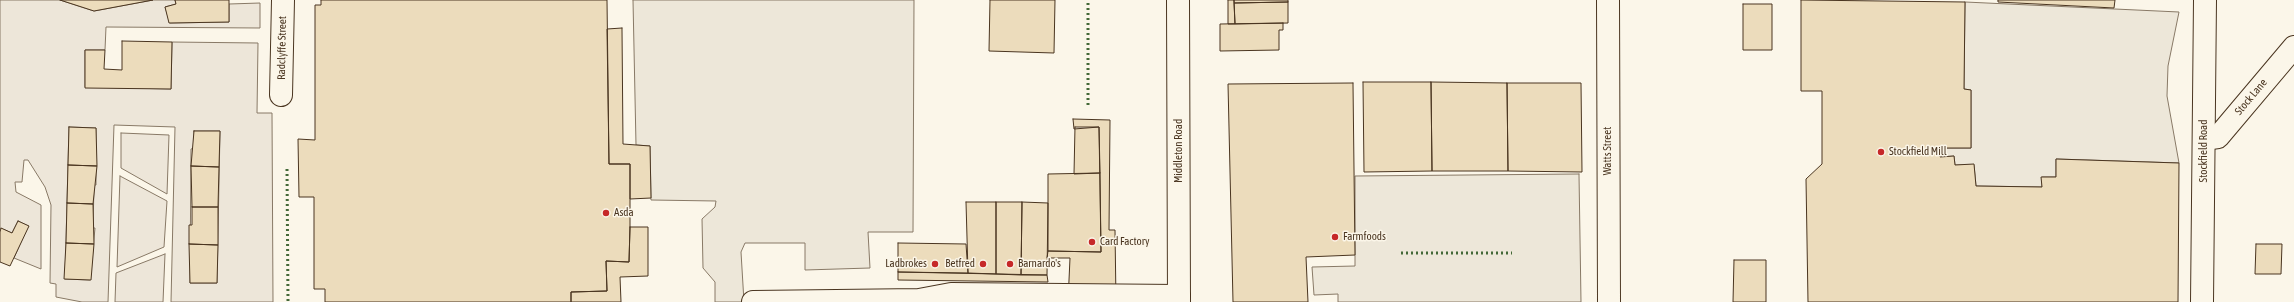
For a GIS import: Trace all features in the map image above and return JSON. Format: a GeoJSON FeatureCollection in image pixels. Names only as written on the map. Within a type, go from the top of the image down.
{"type":"FeatureCollection","features":[{"type":"Feature","properties":{"kind":"street","name":"Radclyffe Street"},"geometry":{"type":"LineString","coordinates":[[282,95],[283,0]]}},
{"type":"Feature","properties":{"kind":"street","name":"Middleton Road"},"geometry":{"type":"LineString","coordinates":[[1178,0],[1179,299]]}},
{"type":"Feature","properties":{"kind":"street","name":"Watts Street"},"geometry":{"type":"LineString","coordinates":[[1608,0],[1609,302]]}},
{"type":"Feature","properties":{"kind":"street","name":"Stockfield Road"},"geometry":{"type":"LineString","coordinates":[[2202,302],[2204,0]]}},
{"type":"Feature","properties":{"kind":"street","name":"Stock Lane"},"geometry":{"type":"LineString","coordinates":[[2204,139],[2218,137],[2294,47]]}},
{"type":"Feature","properties":{"kind":"street"},"geometry":{"type":"LineString","coordinates":[[753,302],[919,300],[951,294],[1179,299]]}},
{"type":"Feature","properties":{"kind":"shaded area"},"geometry":{"type":"Polygon","coordinates":[[[0,0],[60,0],[94,11],[153,0],[175,0],[176,4],[165,7],[170,23],[229,22],[229,4],[260,3],[260,28],[106,27],[105,50],[85,50],[85,87],[171,89],[172,42],[258,43],[257,113],[272,113],[273,302],[171,302],[175,127],[114,125],[108,302],[82,302],[56,297],[56,284],[50,283],[51,205],[45,187],[28,160],[24,160],[22,182],[15,182],[16,192],[41,205],[41,269],[14,258],[28,226],[18,221],[12,233],[0,228],[0,0]],[[69,127],[65,279],[90,280],[95,228],[93,228],[94,185],[96,185],[96,128],[69,127]],[[194,131],[194,148],[191,149],[190,283],[217,283],[220,131],[194,131]]]}},
{"type":"Feature","properties":{"kind":"shaded area"},"geometry":{"type":"Polygon","coordinates":[[[633,0],[914,0],[913,232],[868,232],[870,268],[805,270],[805,243],[745,243],[741,252],[744,302],[715,302],[715,282],[703,268],[702,219],[715,207],[716,201],[651,200],[650,146],[636,145],[633,0]]]}},
{"type":"Feature","properties":{"kind":"shaded area"},"geometry":{"type":"Polygon","coordinates":[[[1965,2],[2179,12],[2168,66],[2167,96],[2179,163],[2056,159],[2056,177],[2042,177],[2042,187],[1976,186],[1974,165],[1955,165],[1954,156],[1940,157],[1940,148],[1971,148],[1971,90],[1964,89],[1965,2]]]}},
{"type":"Feature","properties":{"kind":"shaded area"},"geometry":{"type":"Polygon","coordinates":[[[121,133],[169,135],[167,194],[121,168],[121,133]]]}},
{"type":"Feature","properties":{"kind":"shaded area"},"geometry":{"type":"Polygon","coordinates":[[[1579,174],[1581,302],[1338,302],[1338,294],[1314,295],[1312,267],[1355,266],[1355,176],[1579,174]]]}},
{"type":"Feature","properties":{"kind":"shaded area"},"geometry":{"type":"Polygon","coordinates":[[[120,176],[167,201],[164,247],[117,267],[120,176]]]}},
{"type":"Feature","properties":{"kind":"shaded area"},"geometry":{"type":"Polygon","coordinates":[[[165,254],[163,302],[115,302],[116,273],[165,254]]]}},
{"type":"Feature","properties":{"kind":"building"},"geometry":{"type":"Polygon","coordinates":[[[60,0],[153,0],[94,11],[60,0]]]}},
{"type":"Feature","properties":{"kind":"building"},"geometry":{"type":"Polygon","coordinates":[[[175,0],[229,0],[229,22],[169,23],[165,7],[176,4],[175,0]]]}},
{"type":"Feature","properties":{"kind":"building"},"geometry":{"type":"Polygon","coordinates":[[[321,0],[607,0],[609,164],[630,164],[630,227],[629,262],[606,261],[607,291],[571,292],[571,302],[325,302],[325,289],[314,289],[314,197],[299,197],[298,139],[315,140],[315,5],[321,5],[321,0]]]}},
{"type":"Feature","properties":{"kind":"building"},"geometry":{"type":"Polygon","coordinates":[[[990,0],[1055,0],[1054,53],[989,51],[990,0]]]}},
{"type":"Feature","properties":{"kind":"building"},"geometry":{"type":"Polygon","coordinates":[[[1228,0],[1234,0],[1235,24],[1228,24],[1228,0]]]}},
{"type":"Feature","properties":{"kind":"building"},"geometry":{"type":"Polygon","coordinates":[[[1234,0],[1288,0],[1288,2],[1234,3],[1234,0]]]}},
{"type":"Feature","properties":{"kind":"building","name":"Stockfield Mill"},"geometry":{"type":"Polygon","coordinates":[[[1801,0],[1965,2],[1964,89],[1971,90],[1971,148],[1940,148],[1940,157],[1954,156],[1955,165],[1974,164],[1976,186],[2042,187],[2041,177],[2056,177],[2056,159],[2179,163],[2178,302],[1808,302],[1806,179],[1822,164],[1822,91],[1801,91],[1801,0]]]}},
{"type":"Feature","properties":{"kind":"building"},"geometry":{"type":"Polygon","coordinates":[[[1998,0],[2115,0],[2114,8],[1998,2],[1998,0]]]}},
{"type":"Feature","properties":{"kind":"building"},"geometry":{"type":"Polygon","coordinates":[[[1288,2],[1288,23],[1235,24],[1234,3],[1288,2]]]}},
{"type":"Feature","properties":{"kind":"building"},"geometry":{"type":"Polygon","coordinates":[[[1743,4],[1772,4],[1772,50],[1743,50],[1743,4]]]}},
{"type":"Feature","properties":{"kind":"building"},"geometry":{"type":"Polygon","coordinates":[[[1283,23],[1283,30],[1279,30],[1279,50],[1220,51],[1220,24],[1283,23]]]}},
{"type":"Feature","properties":{"kind":"building"},"geometry":{"type":"Polygon","coordinates":[[[622,28],[623,144],[650,146],[651,198],[630,199],[630,164],[609,164],[607,29],[622,28]]]}},
{"type":"Feature","properties":{"kind":"building"},"geometry":{"type":"Polygon","coordinates":[[[122,41],[172,42],[171,89],[85,88],[85,50],[105,50],[104,69],[122,70],[122,41]]]}},
{"type":"Feature","properties":{"kind":"building"},"geometry":{"type":"Polygon","coordinates":[[[1363,82],[1431,82],[1432,171],[1364,172],[1363,82]]]}},
{"type":"Feature","properties":{"kind":"building"},"geometry":{"type":"Polygon","coordinates":[[[1431,82],[1507,83],[1508,171],[1432,171],[1431,82]]]}},
{"type":"Feature","properties":{"kind":"building"},"geometry":{"type":"Polygon","coordinates":[[[1353,83],[1355,255],[1306,257],[1308,302],[1233,302],[1228,84],[1353,83]]]}},
{"type":"Feature","properties":{"kind":"building"},"geometry":{"type":"Polygon","coordinates":[[[1507,83],[1581,83],[1582,172],[1508,171],[1507,83]]]}},
{"type":"Feature","properties":{"kind":"building"},"geometry":{"type":"Polygon","coordinates":[[[1073,119],[1110,120],[1109,230],[1115,230],[1116,302],[1068,302],[1070,258],[1047,258],[1048,251],[1101,252],[1099,127],[1074,129],[1073,119]]]}},
{"type":"Feature","properties":{"kind":"building"},"geometry":{"type":"Polygon","coordinates":[[[69,127],[96,128],[97,166],[68,165],[69,127]]]}},
{"type":"Feature","properties":{"kind":"building"},"geometry":{"type":"Polygon","coordinates":[[[1075,127],[1099,127],[1100,173],[1074,174],[1075,127]]]}},
{"type":"Feature","properties":{"kind":"building"},"geometry":{"type":"Polygon","coordinates":[[[194,131],[220,131],[219,167],[191,166],[194,131]]]}},
{"type":"Feature","properties":{"kind":"building"},"geometry":{"type":"Polygon","coordinates":[[[68,165],[97,166],[93,204],[67,203],[68,165]]]}},
{"type":"Feature","properties":{"kind":"building"},"geometry":{"type":"Polygon","coordinates":[[[191,166],[219,167],[218,207],[192,207],[191,166]]]}},
{"type":"Feature","properties":{"kind":"building"},"geometry":{"type":"Polygon","coordinates":[[[1100,173],[1101,252],[1048,251],[1048,174],[1100,173]]]}},
{"type":"Feature","properties":{"kind":"building"},"geometry":{"type":"Polygon","coordinates":[[[966,202],[996,202],[996,274],[968,273],[966,202]]]}},
{"type":"Feature","properties":{"kind":"building"},"geometry":{"type":"Polygon","coordinates":[[[996,202],[1022,202],[1021,275],[996,274],[996,202]]]}},
{"type":"Feature","properties":{"kind":"building"},"geometry":{"type":"Polygon","coordinates":[[[1022,202],[1048,203],[1047,275],[1021,275],[1022,202]]]}},
{"type":"Feature","properties":{"kind":"building"},"geometry":{"type":"Polygon","coordinates":[[[67,203],[93,204],[94,244],[66,243],[67,203]]]}},
{"type":"Feature","properties":{"kind":"building"},"geometry":{"type":"Polygon","coordinates":[[[192,207],[218,207],[218,245],[189,244],[189,225],[192,225],[192,207]]]}},
{"type":"Feature","properties":{"kind":"building"},"geometry":{"type":"Polygon","coordinates":[[[18,221],[29,226],[10,266],[0,262],[0,232],[1,228],[12,233],[18,221]]]}},
{"type":"Feature","properties":{"kind":"building"},"geometry":{"type":"Polygon","coordinates":[[[630,227],[648,227],[648,276],[620,277],[621,302],[571,302],[571,292],[607,291],[606,261],[629,262],[630,227]]]}},
{"type":"Feature","properties":{"kind":"building"},"geometry":{"type":"Polygon","coordinates":[[[66,243],[94,244],[91,280],[64,279],[66,243]]]}},
{"type":"Feature","properties":{"kind":"building"},"geometry":{"type":"Polygon","coordinates":[[[898,243],[966,244],[968,273],[898,272],[898,243]]]}},
{"type":"Feature","properties":{"kind":"building"},"geometry":{"type":"Polygon","coordinates":[[[189,244],[218,245],[217,283],[190,283],[189,244]]]}},
{"type":"Feature","properties":{"kind":"building"},"geometry":{"type":"Polygon","coordinates":[[[2256,244],[2282,244],[2281,274],[2255,274],[2256,244]]]}},
{"type":"Feature","properties":{"kind":"building"},"geometry":{"type":"Polygon","coordinates":[[[1734,260],[1766,260],[1766,302],[1733,302],[1734,260]]]}},
{"type":"Feature","properties":{"kind":"building"},"geometry":{"type":"Polygon","coordinates":[[[898,272],[1047,275],[1048,282],[898,280],[898,272]]]}},
{"type":"Feature","properties":{"kind":"hedge"},"geometry":{"type":"LineString","coordinates":[[1088,0],[1088,105]]}},
{"type":"Feature","properties":{"kind":"hedge"},"geometry":{"type":"LineString","coordinates":[[287,169],[288,302]]}},
{"type":"Feature","properties":{"kind":"hedge"},"geometry":{"type":"LineString","coordinates":[[1401,253],[1512,253]]}},
{"type":"Feature","properties":{"kind":"place","name":"Stockfield Mill"},"geometry":{"type":"Point","coordinates":[1881,152]}},
{"type":"Feature","properties":{"kind":"place","name":"Asda"},"geometry":{"type":"Point","coordinates":[606,213]}},
{"type":"Feature","properties":{"kind":"place","name":"Farmfoods"},"geometry":{"type":"Point","coordinates":[1335,237]}},
{"type":"Feature","properties":{"kind":"place","name":"Card Factory"},"geometry":{"type":"Point","coordinates":[1092,242]}},
{"type":"Feature","properties":{"kind":"place","name":"Ladbrokes"},"geometry":{"type":"Point","coordinates":[935,264]}},
{"type":"Feature","properties":{"kind":"place","name":"Betfred"},"geometry":{"type":"Point","coordinates":[983,264]}},
{"type":"Feature","properties":{"kind":"place","name":"Barnardo's"},"geometry":{"type":"Point","coordinates":[1010,264]}}]}
